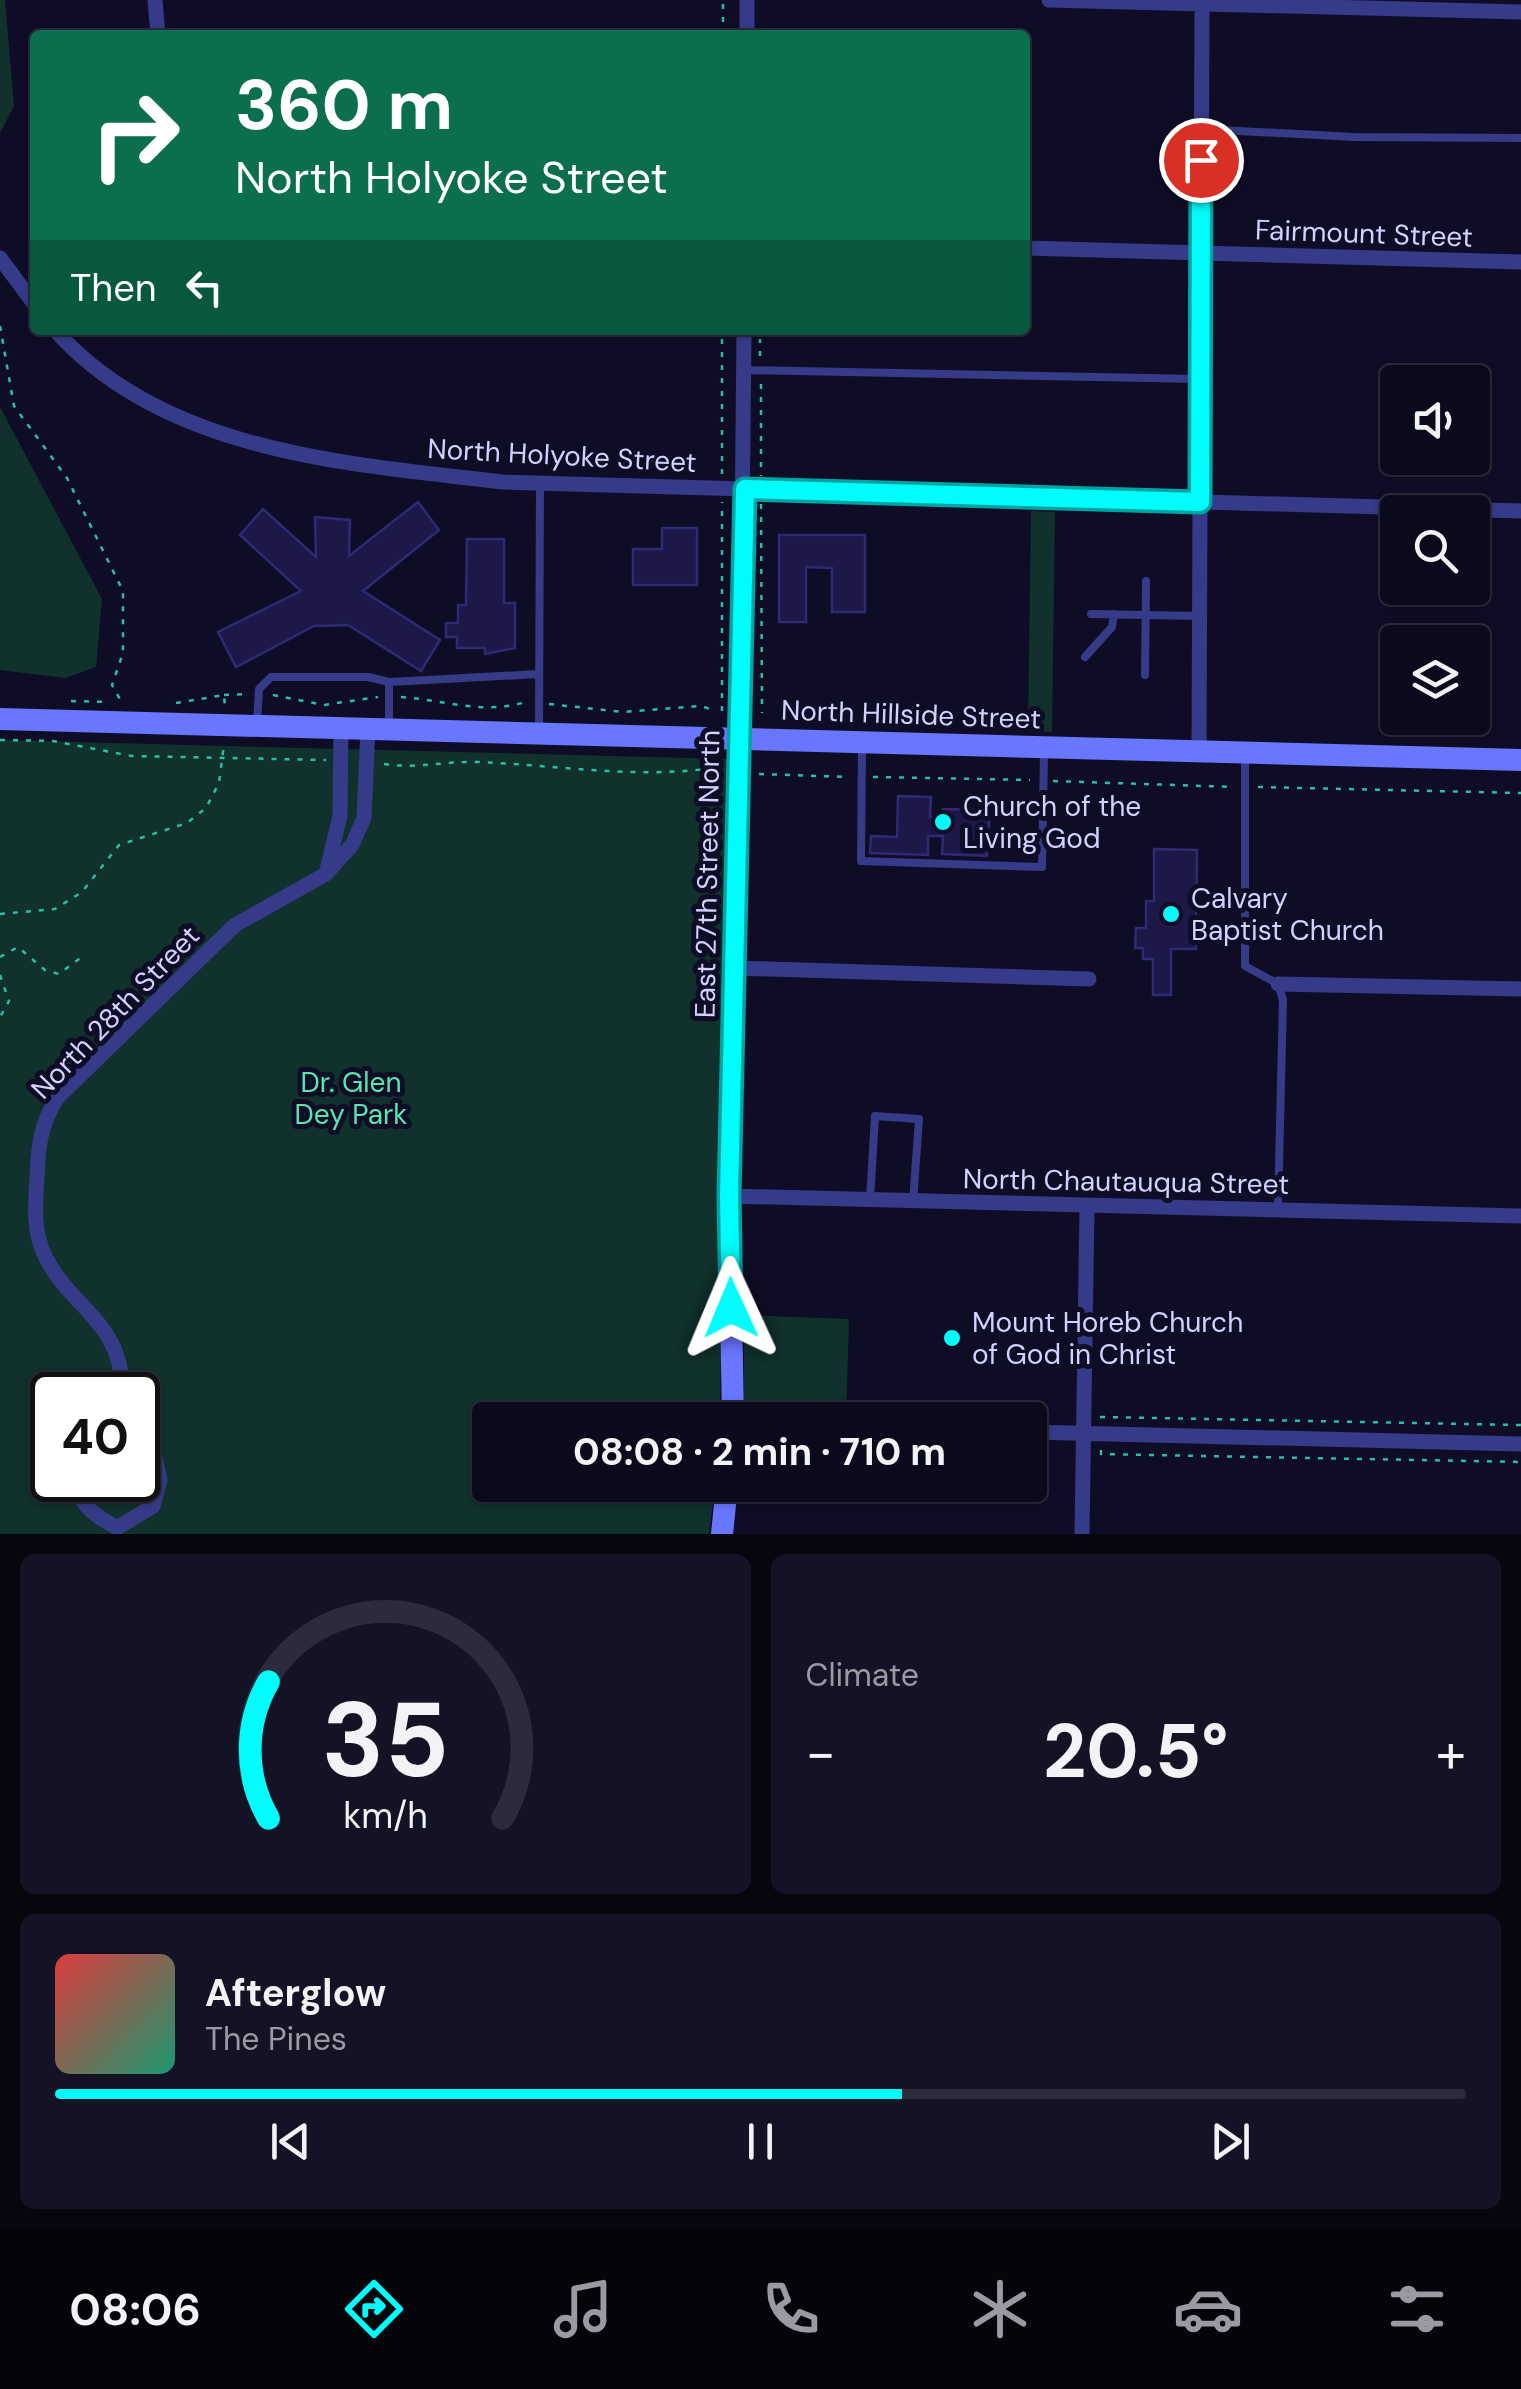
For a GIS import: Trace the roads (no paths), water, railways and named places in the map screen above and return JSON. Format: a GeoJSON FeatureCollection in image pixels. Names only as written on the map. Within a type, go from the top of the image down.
{"type":"FeatureCollection","features":[{"type":"Feature","properties":{"kind":"main road","name":"North Hillside Street"},"geometry":{"type":"LineString","coordinates":[[0,720],[48,731],[257,726],[1521,760]]}},
{"type":"Feature","properties":{"kind":"main road","name":"East 27th Street North"},"geometry":{"type":"LineString","coordinates":[[733,1402],[729,1196],[740,739]]}},
{"type":"Feature","properties":{"kind":"main road"},"geometry":{"type":"LineString","coordinates":[[722,1534],[725,1502]]}},
{"type":"Feature","properties":{"kind":"street"},"geometry":{"type":"LineString","coordinates":[[155,0],[158,30]]}},
{"type":"Feature","properties":{"kind":"street"},"geometry":{"type":"LineString","coordinates":[[747,0],[747,30]]}},
{"type":"Feature","properties":{"kind":"street"},"geometry":{"type":"LineString","coordinates":[[1049,0],[1521,12]]}},
{"type":"Feature","properties":{"kind":"street"},"geometry":{"type":"LineString","coordinates":[[1199,752],[1202,2]]}},
{"type":"Feature","properties":{"kind":"street","name":"Fairmount Street"},"geometry":{"type":"LineString","coordinates":[[1030,248],[1521,262]]}},
{"type":"Feature","properties":{"kind":"street"},"geometry":{"type":"LineString","coordinates":[[0,258],[30,298]]}},
{"type":"Feature","properties":{"kind":"street","name":"North Holyoke Street"},"geometry":{"type":"LineString","coordinates":[[60,335],[118,384],[212,431],[399,470],[540,483],[1521,511]]}},
{"type":"Feature","properties":{"kind":"street","name":"East 27th Street North"},"geometry":{"type":"LineString","coordinates":[[740,739],[753,489],[752,370],[745,335]]}},
{"type":"Feature","properties":{"kind":"street"},"geometry":{"type":"LineString","coordinates":[[326,874],[340,816],[341,728]]}},
{"type":"Feature","properties":{"kind":"street","name":"North 28th Street"},"geometry":{"type":"LineString","coordinates":[[120,1372],[118,1350],[95,1314],[45,1256],[38,1235],[39,1127],[57,1098],[235,925],[326,874],[352,845],[364,818],[366,763],[379,729]]}},
{"type":"Feature","properties":{"kind":"street"},"geometry":{"type":"LineString","coordinates":[[734,968],[1089,979]]}},
{"type":"Feature","properties":{"kind":"street"},"geometry":{"type":"LineString","coordinates":[[1278,984],[1521,990]]}},
{"type":"Feature","properties":{"kind":"street","name":"North Chautauqua Street"},"geometry":{"type":"LineString","coordinates":[[729,1196],[1521,1216]]}},
{"type":"Feature","properties":{"kind":"street"},"geometry":{"type":"LineString","coordinates":[[1082,1534],[1087,1206]]}},
{"type":"Feature","properties":{"kind":"street"},"geometry":{"type":"LineString","coordinates":[[1047,1432],[1521,1444]]}},
{"type":"Feature","properties":{"kind":"street"},"geometry":{"type":"LineString","coordinates":[[83,1502],[88,1511],[116,1531],[154,1502]]}},
{"type":"Feature","properties":{"kind":"lane"},"geometry":{"type":"LineString","coordinates":[[1201,128],[1354,138],[1521,138]]}},
{"type":"Feature","properties":{"kind":"lane"},"geometry":{"type":"LineString","coordinates":[[752,370],[1201,379]]}},
{"type":"Feature","properties":{"kind":"lane"},"geometry":{"type":"LineString","coordinates":[[538,734],[540,483]]}},
{"type":"Feature","properties":{"kind":"lane"},"geometry":{"type":"LineString","coordinates":[[1145,675],[1146,581]]}},
{"type":"Feature","properties":{"kind":"lane"},"geometry":{"type":"LineString","coordinates":[[1090,614],[1200,616]]}},
{"type":"Feature","properties":{"kind":"lane"},"geometry":{"type":"LineString","coordinates":[[1085,657],[1112,627],[1114,614]]}},
{"type":"Feature","properties":{"kind":"lane"},"geometry":{"type":"LineString","coordinates":[[257,726],[259,694],[270,677],[368,676],[388,682],[539,674]]}},
{"type":"Feature","properties":{"kind":"lane"},"geometry":{"type":"LineString","coordinates":[[379,729],[389,697],[388,682]]}},
{"type":"Feature","properties":{"kind":"lane"},"geometry":{"type":"LineString","coordinates":[[862,742],[861,861],[1042,868],[1044,747]]}},
{"type":"Feature","properties":{"kind":"lane"},"geometry":{"type":"LineString","coordinates":[[1244,752],[1245,966],[1278,984],[1283,1000],[1278,1208]]}},
{"type":"Feature","properties":{"kind":"lane"},"geometry":{"type":"LineString","coordinates":[[870,1200],[875,1116],[918,1119],[914,1202]]}},
{"type":"Feature","properties":{"kind":"place","name":"Church of the Living God"},"geometry":{"type":"Point","coordinates":[943,822]}},
{"type":"Feature","properties":{"kind":"place","name":"Calvary Baptist Church"},"geometry":{"type":"Point","coordinates":[1171,914]}},
{"type":"Feature","properties":{"kind":"place","name":"Mount Horeb Church of God in Christ"},"geometry":{"type":"Point","coordinates":[952,1338]}},
{"type":"Feature","properties":{"kind":"park label","name":"Dr. Glen Dey Park"},"geometry":{"type":"Point","coordinates":[351,1098]}}]}
